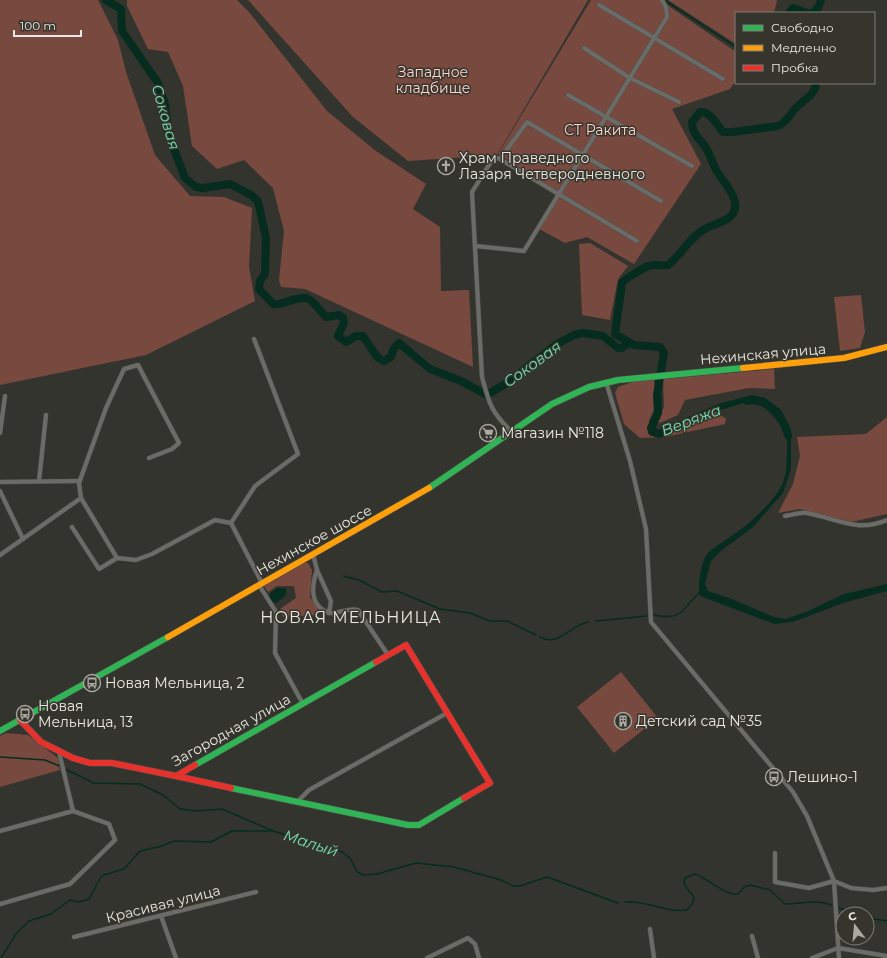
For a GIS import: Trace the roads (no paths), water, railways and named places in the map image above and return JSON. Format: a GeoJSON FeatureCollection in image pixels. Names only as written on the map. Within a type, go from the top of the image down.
{"type":"FeatureCollection","features":[{"type":"Feature","properties":{"kind":"main road","name":"Нехинская улица"},"geometry":{"type":"LineString","coordinates":[[640,378],[844,358],[887,347]]}},
{"type":"Feature","properties":{"kind":"main road","name":"Нехинское шоссе"},"geometry":{"type":"LineString","coordinates":[[0,731],[430,488],[511,431],[564,397],[582,389],[606,382],[640,378]]}},
{"type":"Feature","properties":{"kind":"main road","name":"Загородная улица"},"geometry":{"type":"LineString","coordinates":[[20,720],[41,742],[73,758],[90,763],[112,763],[176,776],[406,645],[447,713]]}},
{"type":"Feature","properties":{"kind":"main road"},"geometry":{"type":"LineString","coordinates":[[176,776],[299,800],[408,825],[419,824],[490,783],[447,713]]}},
{"type":"Feature","properties":{"kind":"street"},"geometry":{"type":"LineString","coordinates":[[475,246],[524,251],[667,17],[666,7],[662,0]]}},
{"type":"Feature","properties":{"kind":"street"},"geometry":{"type":"LineString","coordinates":[[599,5],[723,79]]}},
{"type":"Feature","properties":{"kind":"street"},"geometry":{"type":"LineString","coordinates":[[584,48],[630,78],[679,102]]}},
{"type":"Feature","properties":{"kind":"street"},"geometry":{"type":"LineString","coordinates":[[568,95],[692,166]]}},
{"type":"Feature","properties":{"kind":"street"},"geometry":{"type":"LineString","coordinates":[[500,159],[527,122],[582,156],[661,201]]}},
{"type":"Feature","properties":{"kind":"street"},"geometry":{"type":"LineString","coordinates":[[511,431],[496,417],[490,406],[482,378],[472,192],[494,157],[500,159],[637,241]]}},
{"type":"Feature","properties":{"kind":"street"},"geometry":{"type":"LineString","coordinates":[[230,523],[255,486],[298,454],[254,339]]}},
{"type":"Feature","properties":{"kind":"street"},"geometry":{"type":"LineString","coordinates":[[116,558],[81,498],[80,481],[106,408],[124,370],[138,365],[179,443],[172,450],[149,458]]}},
{"type":"Feature","properties":{"kind":"street"},"geometry":{"type":"LineString","coordinates":[[606,382],[630,461],[646,529],[651,622],[793,792],[807,816],[834,881],[839,958]]}},
{"type":"Feature","properties":{"kind":"street"},"geometry":{"type":"LineString","coordinates":[[0,433],[5,396]]}},
{"type":"Feature","properties":{"kind":"street"},"geometry":{"type":"LineString","coordinates":[[39,481],[46,415]]}},
{"type":"Feature","properties":{"kind":"street"},"geometry":{"type":"LineString","coordinates":[[0,482],[80,481]]}},
{"type":"Feature","properties":{"kind":"street"},"geometry":{"type":"LineString","coordinates":[[0,491],[23,539]]}},
{"type":"Feature","properties":{"kind":"street"},"geometry":{"type":"LineString","coordinates":[[0,555],[81,498]]}},
{"type":"Feature","properties":{"kind":"street"},"geometry":{"type":"LineString","coordinates":[[785,516],[806,513],[850,525],[887,520]]}},
{"type":"Feature","properties":{"kind":"street"},"geometry":{"type":"LineString","coordinates":[[72,527],[99,569],[116,558],[136,560],[152,554],[215,520],[230,523]]}},
{"type":"Feature","properties":{"kind":"street"},"geometry":{"type":"LineString","coordinates":[[230,523],[260,584],[276,612],[275,653],[303,704]]}},
{"type":"Feature","properties":{"kind":"street"},"geometry":{"type":"LineString","coordinates":[[313,554],[317,570],[331,601],[329,613]]}},
{"type":"Feature","properties":{"kind":"street"},"geometry":{"type":"LineString","coordinates":[[317,570],[312,586],[312,596],[321,610],[335,614],[353,609],[358,610],[388,655]]}},
{"type":"Feature","properties":{"kind":"street"},"geometry":{"type":"LineString","coordinates":[[299,800],[309,790],[447,713]]}},
{"type":"Feature","properties":{"kind":"street"},"geometry":{"type":"LineString","coordinates":[[60,752],[73,811]]}},
{"type":"Feature","properties":{"kind":"street"},"geometry":{"type":"LineString","coordinates":[[0,830],[73,811],[109,824],[115,840],[70,884],[0,904]]}},
{"type":"Feature","properties":{"kind":"street"},"geometry":{"type":"LineString","coordinates":[[775,852],[775,882],[809,888],[834,881],[851,888],[873,890],[887,888]]}},
{"type":"Feature","properties":{"kind":"street","name":"Красивая улица"},"geometry":{"type":"LineString","coordinates":[[74,937],[256,892]]}},
{"type":"Feature","properties":{"kind":"street"},"geometry":{"type":"LineString","coordinates":[[161,916],[176,958]]}},
{"type":"Feature","properties":{"kind":"street"},"geometry":{"type":"LineString","coordinates":[[650,929],[654,958]]}},
{"type":"Feature","properties":{"kind":"street"},"geometry":{"type":"LineString","coordinates":[[752,936],[758,958]]}},
{"type":"Feature","properties":{"kind":"street"},"geometry":{"type":"LineString","coordinates":[[427,958],[468,938],[475,944],[478,958]]}},
{"type":"Feature","properties":{"kind":"street"},"geometry":{"type":"LineString","coordinates":[[812,958],[838,948],[887,956]]}},
{"type":"Feature","properties":{"kind":"water"},"geometry":{"type":"Polygon","coordinates":[[[657,383],[661,383],[662,411],[655,426],[658,430],[721,403],[752,395],[765,398],[781,410],[791,429],[791,469],[783,493],[752,528],[722,550],[711,561],[705,584],[708,591],[732,599],[774,617],[786,619],[808,611],[844,594],[887,584],[887,591],[843,603],[793,622],[774,624],[700,596],[700,574],[703,562],[708,553],[755,518],[780,488],[784,480],[786,470],[786,430],[784,423],[775,411],[762,402],[753,400],[705,415],[660,433],[656,432],[652,426],[658,413],[657,383]]]}},
{"type":"Feature","properties":{"kind":"water"},"geometry":{"type":"Polygon","coordinates":[[[277,588],[286,588],[287,591],[284,597],[276,603],[272,602],[269,597],[270,593],[277,588]]]}},
{"type":"Feature","properties":{"kind":"waterway","name":"Соковая"},"geometry":{"type":"LineString","coordinates":[[106,0],[121,9],[122,31],[158,83],[165,104],[168,133],[185,178],[196,187],[203,188],[230,184],[251,195],[258,201],[266,238],[265,274],[260,281],[259,289],[273,304],[281,304],[297,299],[307,298],[314,303],[326,317],[339,315],[343,318],[344,323],[338,336],[346,342],[356,336],[363,336],[377,357],[384,361],[391,357],[394,348],[399,343],[430,369],[461,381],[485,394],[490,393],[507,383],[557,344],[574,335],[583,333],[603,336],[618,348],[622,348],[629,343]]}},
{"type":"Feature","properties":{"kind":"waterway","name":"Веряжа"},"geometry":{"type":"LineString","coordinates":[[813,12],[818,8],[821,0]]}},
{"type":"Feature","properties":{"kind":"waterway"},"geometry":{"type":"LineString","coordinates":[[666,1],[735,46]]}},
{"type":"Feature","properties":{"kind":"waterway","name":"Веряжа"},"geometry":{"type":"LineString","coordinates":[[790,12],[793,8],[804,12]]}},
{"type":"Feature","properties":{"kind":"waterway","name":"Веряжа"},"geometry":{"type":"LineString","coordinates":[[670,429],[659,434],[652,432],[651,428],[658,413],[657,395],[664,353],[660,347],[634,345],[615,334],[622,283],[647,267],[654,265],[668,265],[700,232],[730,217],[734,211],[734,198],[731,192],[715,168],[704,145],[693,130],[692,122],[700,112],[704,112],[710,116],[723,132],[778,126],[781,125],[814,91],[816,84]]}},
{"type":"Feature","properties":{"kind":"waterway","name":"Веряжа"},"geometry":{"type":"LineString","coordinates":[[747,401],[754,400],[767,405],[778,415],[786,428],[788,435]]}},
{"type":"Feature","properties":{"kind":"waterway"},"geometry":{"type":"LineString","coordinates":[[344,576],[359,580],[382,592],[397,591],[440,609],[470,613],[490,621],[507,621],[536,635]]}},
{"type":"Feature","properties":{"kind":"waterway"},"geometry":{"type":"LineString","coordinates":[[654,615],[671,616],[681,613],[699,593]]}},
{"type":"Feature","properties":{"kind":"waterway"},"geometry":{"type":"LineString","coordinates":[[596,621],[647,616]]}},
{"type":"Feature","properties":{"kind":"waterway"},"geometry":{"type":"LineString","coordinates":[[540,637],[547,640],[553,639],[565,634],[583,623],[589,622]]}},
{"type":"Feature","properties":{"kind":"waterway","name":"Малый"},"geometry":{"type":"LineString","coordinates":[[0,757],[45,760],[62,767]]}},
{"type":"Feature","properties":{"kind":"waterway","name":"Малый"},"geometry":{"type":"LineString","coordinates":[[65,769],[94,783],[140,784],[163,795],[180,809],[197,811],[222,809],[273,831],[342,852],[350,858],[357,872],[364,875],[377,874],[416,863],[454,867],[501,880],[513,886],[520,886],[547,877],[618,903]]}},
{"type":"Feature","properties":{"kind":"waterway"},"geometry":{"type":"LineString","coordinates":[[1,958],[16,934],[29,921],[51,914],[70,900],[79,902],[89,899],[101,877],[124,869],[139,852],[174,841],[211,842],[232,831],[271,831]]}},
{"type":"Feature","properties":{"kind":"waterway","name":"Малый"},"geometry":{"type":"LineString","coordinates":[[625,902],[640,903],[671,910],[687,910],[692,904],[694,898],[685,886],[684,881],[685,878],[695,874],[728,893],[738,894],[744,887],[750,885],[770,890],[785,904],[820,902],[831,905]]}},
{"type":"Feature","properties":{"kind":"waterway","name":"Малый"},"geometry":{"type":"LineString","coordinates":[[875,919],[887,921]]}},
{"type":"Feature","properties":{"kind":"place","name":"Храм Праведного Лазаря Четверодневного"},"geometry":{"type":"Point","coordinates":[446,166]}},
{"type":"Feature","properties":{"kind":"place","name":"Магазин №118"},"geometry":{"type":"Point","coordinates":[488,433]}},
{"type":"Feature","properties":{"kind":"place","name":"Новая Мельница, 2"},"geometry":{"type":"Point","coordinates":[92,683]}},
{"type":"Feature","properties":{"kind":"place","name":"Новая Мельница, 13"},"geometry":{"type":"Point","coordinates":[25,714]}},
{"type":"Feature","properties":{"kind":"place","name":"Детский сад №35"},"geometry":{"type":"Point","coordinates":[623,721]}},
{"type":"Feature","properties":{"kind":"place","name":"Лешино-1"},"geometry":{"type":"Point","coordinates":[774,777]}},
{"type":"Feature","properties":{"kind":"district","name":"НОВАЯ МЕЛЬНИЦА"},"geometry":{"type":"Point","coordinates":[351,617]}},
{"type":"Feature","properties":{"kind":"park label","name":"Западное кладбище"},"geometry":{"type":"Point","coordinates":[433,80]}},
{"type":"Feature","properties":{"kind":"park label","name":"СТ Ракита"},"geometry":{"type":"Point","coordinates":[600,130]}}]}
